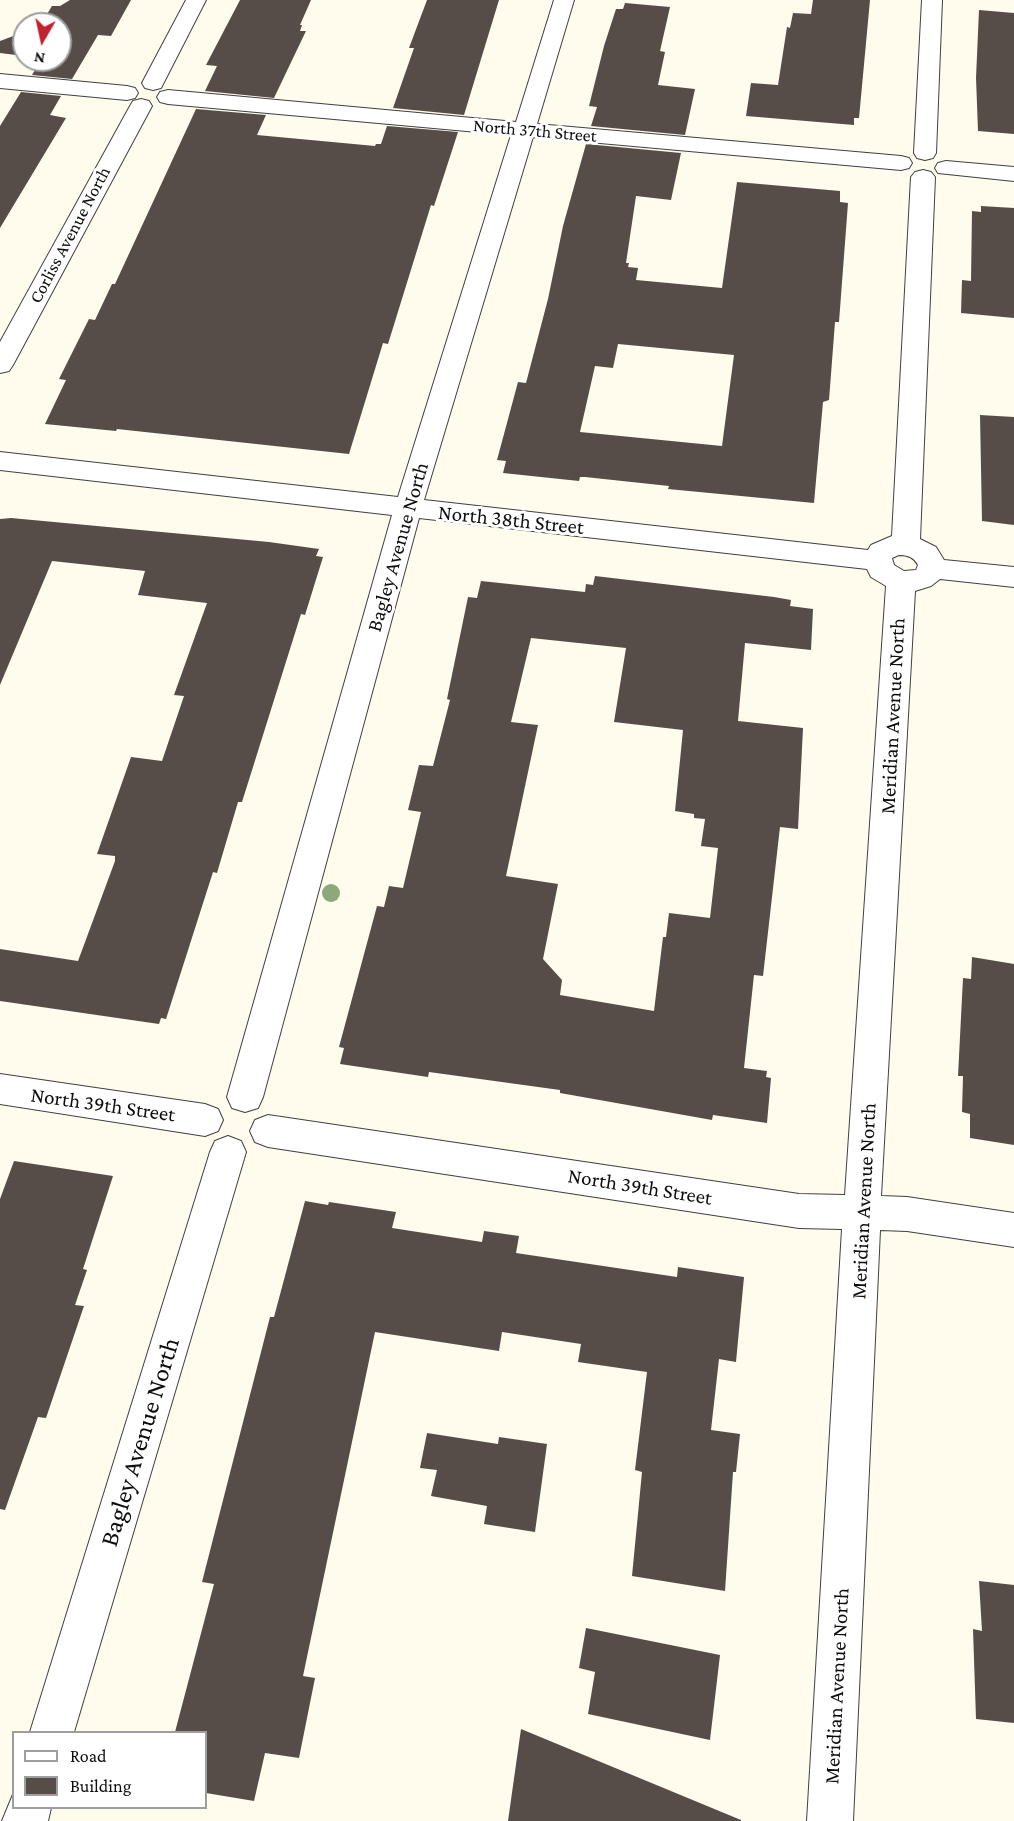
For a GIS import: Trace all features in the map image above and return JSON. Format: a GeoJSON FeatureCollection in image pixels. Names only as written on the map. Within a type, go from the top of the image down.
{"type":"FeatureCollection","features":[{"type":"Feature","properties":{"kind":"street"},"geometry":{"type":"LineString","coordinates":[[0,81],[134,99],[138,85],[161,90],[196,0]]}},
{"type":"Feature","properties":{"kind":"street","name":"Bagley Avenue North"},"geometry":{"type":"LineString","coordinates":[[244,1097],[408,508],[564,0]]}},
{"type":"Feature","properties":{"kind":"street"},"geometry":{"type":"LineString","coordinates":[[904,570],[930,558],[926,553],[906,545],[932,0]]}},
{"type":"Feature","properties":{"kind":"street","name":"North 37th Street"},"geometry":{"type":"LineString","coordinates":[[161,90],[525,130],[1014,174]]}},
{"type":"Feature","properties":{"kind":"street","name":"Corliss Avenue North"},"geometry":{"type":"LineString","coordinates":[[0,365],[134,99]]}},
{"type":"Feature","properties":{"kind":"street","name":"North 38th Street"},"geometry":{"type":"LineString","coordinates":[[0,461],[408,508],[904,570],[1014,577]]}},
{"type":"Feature","properties":{"kind":"street","name":"Meridian Avenue North"},"geometry":{"type":"LineString","coordinates":[[830,1821],[862,1213],[904,570]]}},
{"type":"Feature","properties":{"kind":"street","name":"North 39th Street"},"geometry":{"type":"LineString","coordinates":[[0,1089],[206,1120]]}},
{"type":"Feature","properties":{"kind":"street"},"geometry":{"type":"LineString","coordinates":[[244,1097],[258,1102],[269,1116],[268,1131],[261,1142],[253,1149],[243,1152],[228,1152],[212,1145],[207,1137],[206,1120],[211,1109],[229,1098],[244,1097]]}},
{"type":"Feature","properties":{"kind":"street","name":"North 39th Street"},"geometry":{"type":"LineString","coordinates":[[268,1131],[799,1211],[907,1214],[1014,1230]]}},
{"type":"Feature","properties":{"kind":"street","name":"Bagley Avenue North"},"geometry":{"type":"LineString","coordinates":[[52,1731],[228,1152]]}},
{"type":"Feature","properties":{"kind":"building"},"geometry":{"type":"Polygon","coordinates":[[[70,0],[131,0],[111,36],[98,35],[72,79],[32,75],[34,72],[72,72],[72,12],[48,12],[52,6],[60,6],[70,0]]]}},
{"type":"Feature","properties":{"kind":"building"},"geometry":{"type":"Polygon","coordinates":[[[240,0],[311,0],[300,25],[302,25],[300,31],[306,31],[274,98],[205,91],[217,66],[206,65],[240,0]]]}},
{"type":"Feature","properties":{"kind":"building"},"geometry":{"type":"Polygon","coordinates":[[[427,0],[499,0],[464,115],[393,108],[414,48],[409,48],[427,0]]]}},
{"type":"Feature","properties":{"kind":"building"},"geometry":{"type":"Polygon","coordinates":[[[813,0],[870,0],[859,118],[854,118],[854,125],[746,116],[751,83],[778,85],[787,27],[790,28],[793,13],[811,14],[813,0]]]}},
{"type":"Feature","properties":{"kind":"building"},"geometry":{"type":"Polygon","coordinates":[[[625,3],[670,7],[660,51],[665,52],[658,85],[695,89],[685,135],[591,126],[597,107],[589,106],[604,46],[616,9],[623,9],[625,3]]]}},
{"type":"Feature","properties":{"kind":"building"},"geometry":{"type":"Polygon","coordinates":[[[979,10],[1014,13],[1014,134],[978,131],[976,78],[979,10]]]}},
{"type":"Feature","properties":{"kind":"building"},"geometry":{"type":"Polygon","coordinates":[[[12,36],[12,54],[0,53],[0,41],[12,36]]]}},
{"type":"Feature","properties":{"kind":"building"},"geometry":{"type":"Polygon","coordinates":[[[21,92],[61,96],[50,115],[66,118],[0,228],[0,126],[21,92]]]}},
{"type":"Feature","properties":{"kind":"building"},"geometry":{"type":"Polygon","coordinates":[[[196,109],[266,115],[257,135],[375,146],[381,144],[387,126],[458,132],[434,206],[431,205],[388,344],[383,343],[349,454],[117,429],[116,431],[45,424],[66,380],[59,379],[89,319],[95,320],[112,284],[115,284],[196,109]]]}},
{"type":"Feature","properties":{"kind":"building"},"geometry":{"type":"Polygon","coordinates":[[[586,144],[681,153],[671,200],[636,196],[626,263],[629,263],[628,267],[638,268],[636,280],[722,288],[737,182],[840,191],[840,202],[848,203],[839,322],[835,322],[829,400],[823,402],[814,503],[668,489],[669,486],[585,477],[580,477],[579,481],[503,473],[506,461],[497,460],[518,382],[526,383],[548,299],[563,226],[586,144]],[[618,344],[613,368],[595,366],[580,432],[722,446],[734,355],[618,344]]]}},
{"type":"Feature","properties":{"kind":"building"},"geometry":{"type":"Polygon","coordinates":[[[981,206],[1014,208],[1014,318],[961,313],[962,280],[971,281],[972,211],[981,212],[981,206]]]}},
{"type":"Feature","properties":{"kind":"building"},"geometry":{"type":"Polygon","coordinates":[[[980,415],[1014,417],[1014,525],[982,521],[980,415]]]}},
{"type":"Feature","properties":{"kind":"building"},"geometry":{"type":"Polygon","coordinates":[[[11,518],[269,542],[319,549],[316,556],[323,557],[305,615],[301,614],[242,802],[238,802],[217,873],[213,872],[166,1019],[161,1018],[159,1024],[0,1001],[0,949],[78,961],[115,861],[115,856],[97,854],[131,757],[162,761],[184,696],[174,695],[207,603],[138,595],[145,571],[52,561],[0,685],[0,519],[11,518]]]}},
{"type":"Feature","properties":{"kind":"building"},"geometry":{"type":"Polygon","coordinates":[[[595,576],[774,597],[791,600],[790,606],[813,609],[811,650],[745,643],[738,721],[803,728],[798,829],[780,827],[763,976],[754,975],[744,1068],[767,1071],[766,1077],[771,1078],[767,1123],[713,1115],[712,1120],[560,1093],[560,1090],[429,1072],[428,1077],[340,1064],[344,1048],[339,1047],[377,906],[384,907],[389,886],[403,888],[421,812],[408,810],[419,765],[433,766],[450,700],[447,699],[468,597],[477,598],[481,581],[585,592],[586,584],[593,585],[595,576]],[[531,638],[511,722],[538,725],[506,876],[558,884],[543,959],[562,980],[560,995],[654,1011],[663,937],[666,937],[669,913],[710,918],[718,848],[701,846],[705,819],[694,818],[694,814],[675,811],[683,730],[614,722],[626,648],[531,638]]]}},
{"type":"Feature","properties":{"kind":"building"},"geometry":{"type":"Polygon","coordinates":[[[972,957],[1014,964],[1014,1145],[970,1138],[970,1114],[962,1112],[963,1076],[958,1076],[963,978],[971,979],[972,957]]]}},
{"type":"Feature","properties":{"kind":"building"},"geometry":{"type":"Polygon","coordinates":[[[14,1161],[113,1176],[83,1269],[87,1270],[75,1305],[84,1306],[46,1418],[38,1417],[5,1510],[0,1509],[0,1199],[14,1161]]]}},
{"type":"Feature","properties":{"kind":"building"},"geometry":{"type":"Polygon","coordinates":[[[305,1201],[328,1205],[329,1202],[396,1212],[392,1228],[482,1242],[484,1231],[519,1236],[516,1253],[677,1277],[678,1267],[744,1277],[736,1362],[719,1359],[711,1430],[740,1434],[736,1472],[733,1472],[725,1591],[632,1576],[642,1472],[635,1470],[647,1372],[578,1362],[581,1344],[502,1332],[499,1351],[375,1332],[303,1676],[315,1678],[299,1758],[265,1753],[254,1801],[207,1793],[207,1731],[175,1731],[214,1584],[202,1582],[270,1317],[274,1317],[305,1201]]]}},
{"type":"Feature","properties":{"kind":"building"},"geometry":{"type":"Polygon","coordinates":[[[427,1433],[498,1444],[499,1437],[547,1444],[535,1532],[484,1524],[487,1506],[431,1496],[437,1470],[420,1468],[427,1433]]]}},
{"type":"Feature","properties":{"kind":"building"},"geometry":{"type":"Polygon","coordinates":[[[979,1581],[1014,1585],[1014,1723],[976,1719],[973,1629],[982,1631],[979,1581]]]}},
{"type":"Feature","properties":{"kind":"building"},"geometry":{"type":"Polygon","coordinates":[[[586,1628],[720,1655],[710,1740],[588,1714],[595,1672],[579,1668],[586,1628]]]}},
{"type":"Feature","properties":{"kind":"building"},"geometry":{"type":"Polygon","coordinates":[[[521,1729],[741,1820],[741,1821],[508,1821],[521,1729]]]}}]}
